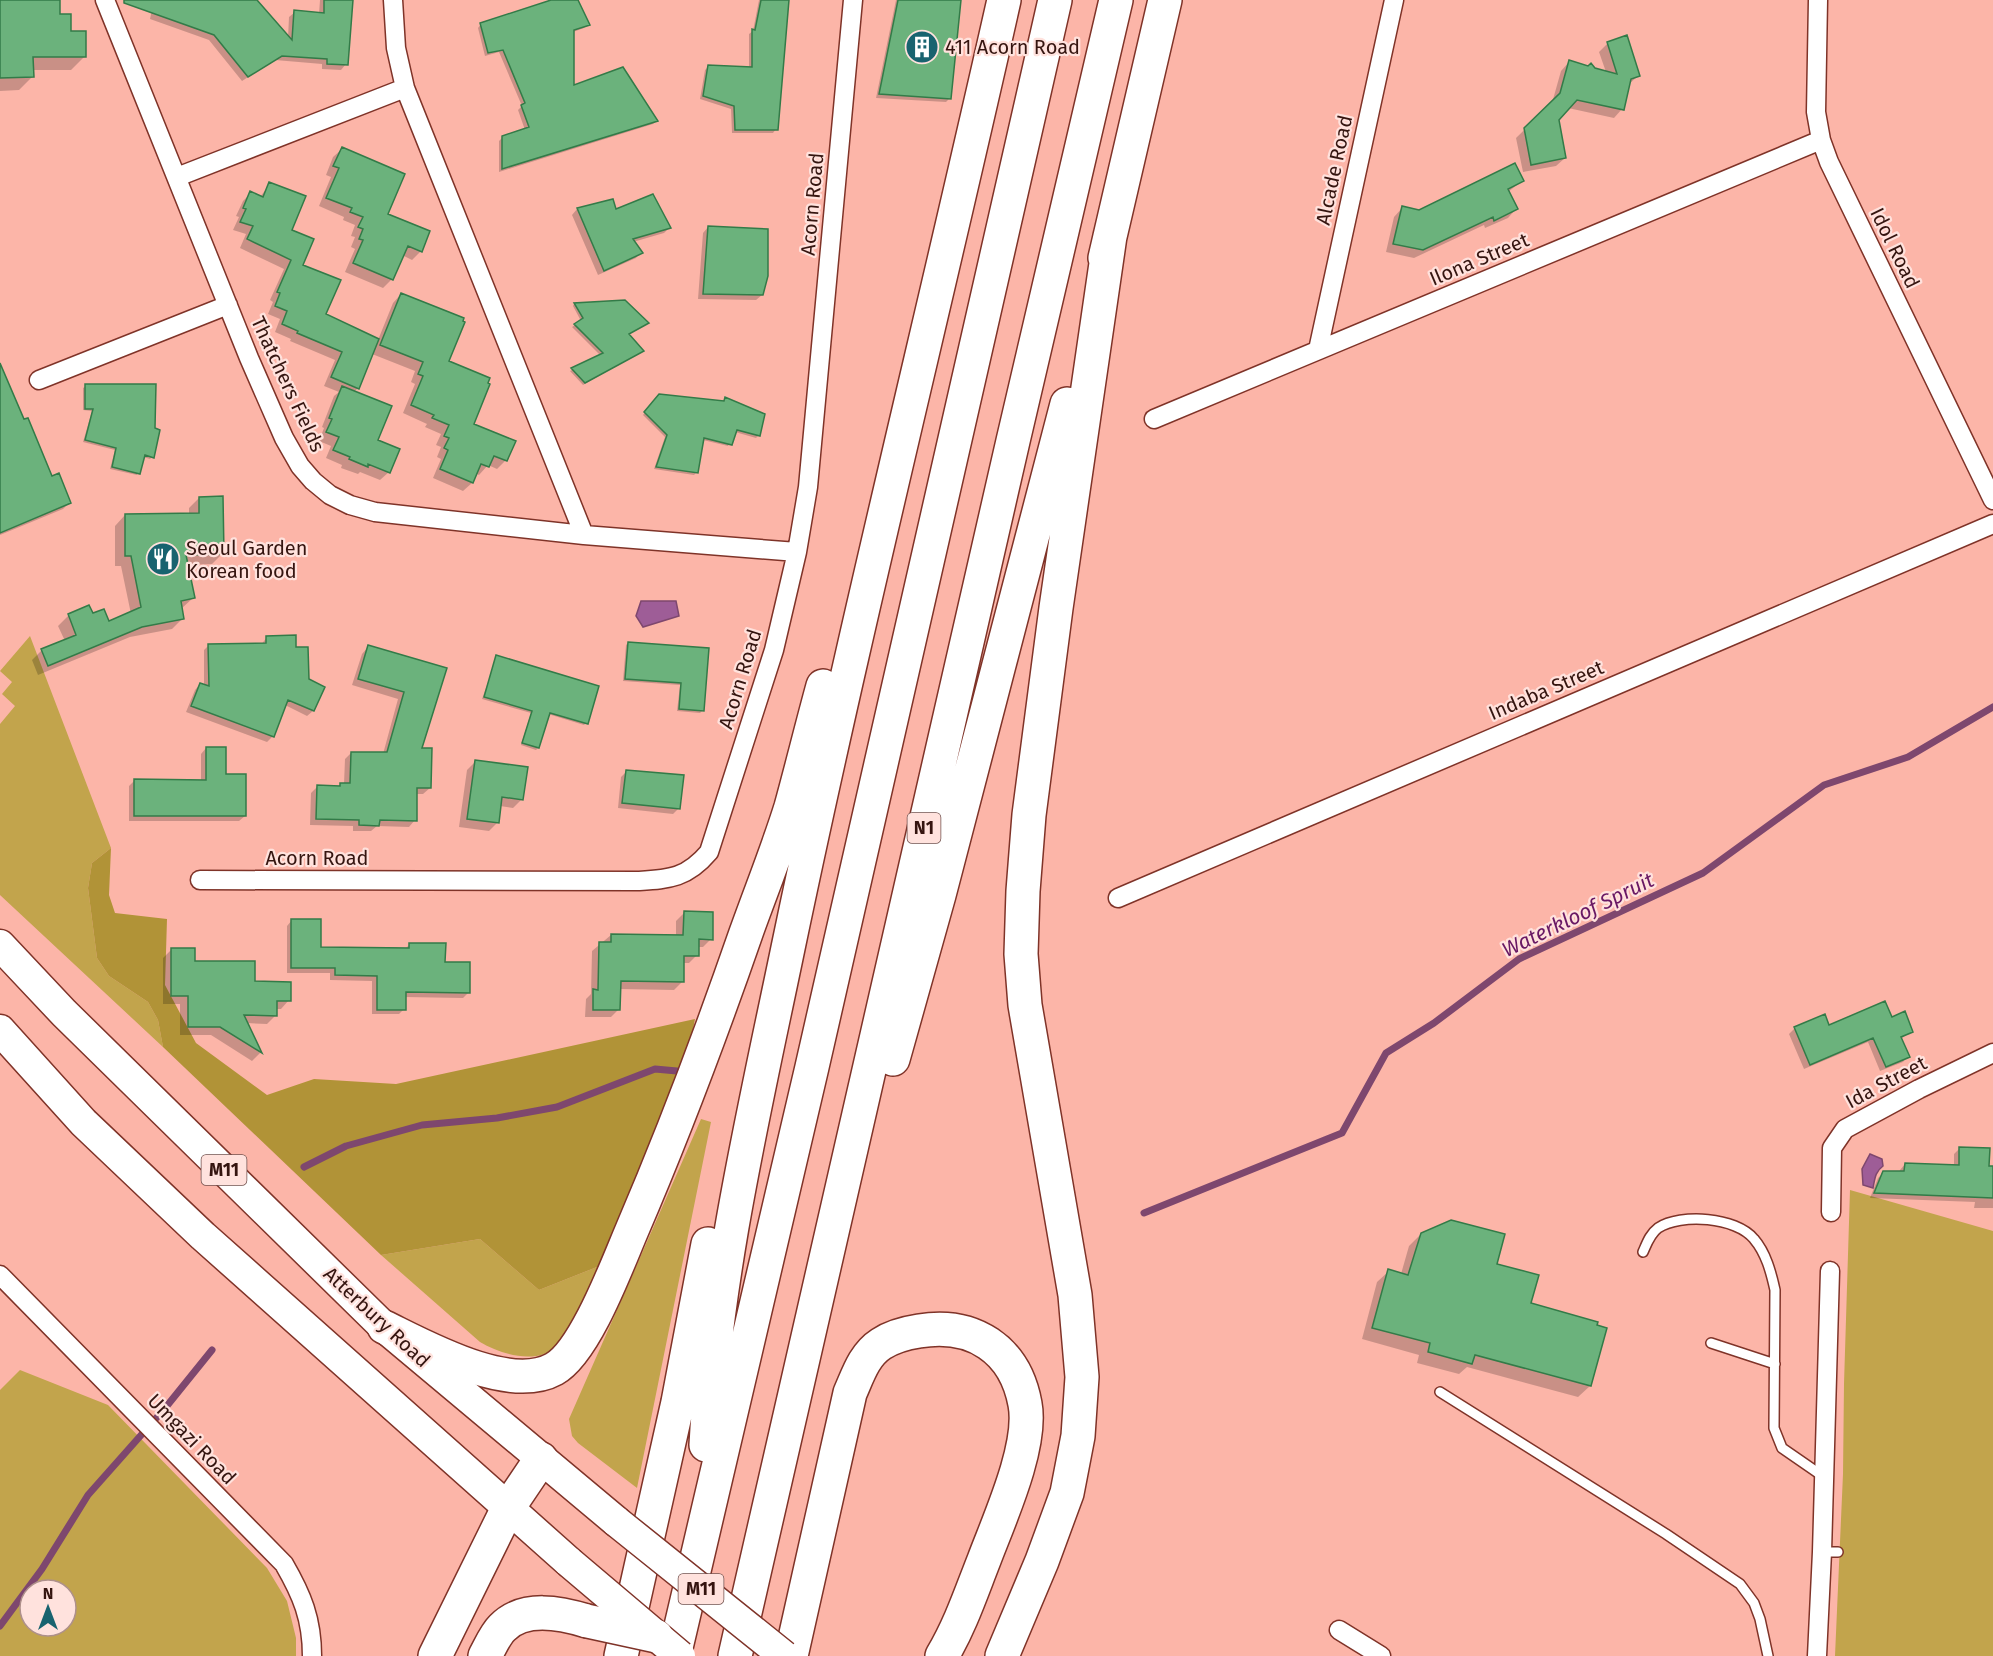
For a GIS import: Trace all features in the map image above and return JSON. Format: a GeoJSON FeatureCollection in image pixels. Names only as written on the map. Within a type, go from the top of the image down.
{"type":"FeatureCollection","features":[{"type":"Feature","properties":{"kind":"highway"},"geometry":{"type":"LineString","coordinates":[[705,1519],[708,1419],[718,1314],[754,1113],[805,865],[1004,0]]}},
{"type":"Feature","properties":{"kind":"highway"},"geometry":{"type":"LineString","coordinates":[[485,1656],[500,1630],[511,1620],[534,1613],[571,1616],[670,1649],[705,1519],[812,1067],[1055,0]]}},
{"type":"Feature","properties":{"kind":"highway","name":"N1"},"geometry":{"type":"LineString","coordinates":[[735,1656],[1116,0]]}},
{"type":"Feature","properties":{"kind":"highway"},"geometry":{"type":"LineString","coordinates":[[814,1311],[891,1068],[939,895],[1110,236],[1165,0]]}},
{"type":"Feature","properties":{"kind":"highway"},"geometry":{"type":"LineString","coordinates":[[1002,1656],[1042,1561],[1066,1494],[1078,1436],[1082,1377],[1075,1295],[1025,1005],[1021,954],[1029,815],[1056,608],[1110,236]]}},
{"type":"Feature","properties":{"kind":"highway"},"geometry":{"type":"LineString","coordinates":[[384,1327],[444,1357],[483,1369],[530,1376],[554,1369],[567,1359],[584,1334],[615,1271],[666,1153],[704,1055],[790,809],[858,562],[889,499]]}},
{"type":"Feature","properties":{"kind":"highway"},"geometry":{"type":"LineString","coordinates":[[621,1656],[678,1402],[738,1094],[780,936],[805,865]]}},
{"type":"Feature","properties":{"kind":"highway"},"geometry":{"type":"LineString","coordinates":[[790,1656],[850,1393],[863,1362],[880,1345],[901,1334],[931,1329],[953,1329],[973,1334],[993,1346],[1009,1360],[1026,1405],[1021,1455],[1008,1495],[955,1634],[942,1656]]}},
{"type":"Feature","properties":{"kind":"highway"},"geometry":{"type":"LineString","coordinates":[[435,1656],[508,1508],[541,1459]]}},
{"type":"Feature","properties":{"kind":"main road","name":"Atterbury Road"},"geometry":{"type":"LineString","coordinates":[[0,945],[64,1013],[384,1327],[617,1522],[784,1656]]}},
{"type":"Feature","properties":{"kind":"main road"},"geometry":{"type":"LineString","coordinates":[[0,1030],[83,1122],[169,1203],[508,1508],[670,1649]]}},
{"type":"Feature","properties":{"kind":"street","name":"Thatchers Fields"},"geometry":{"type":"LineString","coordinates":[[105,0],[284,438],[300,466],[330,495],[350,505],[375,512],[584,535],[797,552]]}},
{"type":"Feature","properties":{"kind":"street"},"geometry":{"type":"LineString","coordinates":[[393,0],[396,48],[405,88],[584,535]]}},
{"type":"Feature","properties":{"kind":"street","name":"Acorn Road"},"geometry":{"type":"LineString","coordinates":[[200,880],[639,882],[670,879],[685,873],[699,864],[709,852],[774,650],[797,552],[808,487],[853,0]]}},
{"type":"Feature","properties":{"kind":"street","name":"Alcade Road"},"geometry":{"type":"LineString","coordinates":[[1318,351],[1394,0]]}},
{"type":"Feature","properties":{"kind":"street","name":"Idol Road"},"geometry":{"type":"LineString","coordinates":[[1818,0],[1815,98],[1821,140],[1841,188],[1993,500]]}},
{"type":"Feature","properties":{"kind":"street"},"geometry":{"type":"LineString","coordinates":[[177,177],[405,88]]}},
{"type":"Feature","properties":{"kind":"street","name":"Ilona Street"},"geometry":{"type":"LineString","coordinates":[[1154,419],[1821,140]]}},
{"type":"Feature","properties":{"kind":"street"},"geometry":{"type":"LineString","coordinates":[[39,380],[228,305]]}},
{"type":"Feature","properties":{"kind":"street","name":"Indaba Street"},"geometry":{"type":"LineString","coordinates":[[1118,898],[1993,524]]}},
{"type":"Feature","properties":{"kind":"street","name":"Ida Street"},"geometry":{"type":"LineString","coordinates":[[1830,1212],[1832,1148],[1845,1130],[1918,1089],[1993,1053]]}},
{"type":"Feature","properties":{"kind":"street"},"geometry":{"type":"LineString","coordinates":[[1817,1656],[1830,1552],[1824,1477],[1830,1271]]}},
{"type":"Feature","properties":{"kind":"street","name":"Umgazi Road"},"geometry":{"type":"LineString","coordinates":[[0,1275],[284,1564],[299,1591],[308,1615],[312,1656]]}},
{"type":"Feature","properties":{"kind":"street"},"geometry":{"type":"LineString","coordinates":[[1339,1630],[1381,1656]]}},
{"type":"Feature","properties":{"kind":"lane"},"geometry":{"type":"LineString","coordinates":[[1643,1252],[1650,1235],[1657,1228],[1671,1222],[1693,1219],[1724,1222],[1742,1229],[1753,1238],[1770,1269],[1775,1290],[1774,1428],[1782,1448],[1824,1477]]}},
{"type":"Feature","properties":{"kind":"lane"},"geometry":{"type":"LineString","coordinates":[[1712,1343],[1775,1364]]}},
{"type":"Feature","properties":{"kind":"lane"},"geometry":{"type":"LineString","coordinates":[[1440,1392],[1666,1534],[1740,1584],[1754,1603],[1768,1656]]}},
{"type":"Feature","properties":{"kind":"shaded area"},"geometry":{"type":"Polygon","coordinates":[[[641,601],[676,601],[679,616],[643,627],[636,616],[641,601]]]}},
{"type":"Feature","properties":{"kind":"shaded area"},"geometry":{"type":"Polygon","coordinates":[[[30,636],[111,848],[92,863],[88,888],[97,958],[109,976],[148,1002],[158,1020],[163,1047],[0,895],[0,724],[15,706],[2,694],[12,682],[0,671],[30,636]]]}},
{"type":"Feature","properties":{"kind":"shaded area"},"geometry":{"type":"Polygon","coordinates":[[[111,848],[109,895],[115,913],[167,919],[165,985],[196,1043],[267,1095],[314,1079],[396,1084],[695,1019],[684,1078],[602,1265],[539,1290],[480,1239],[381,1255],[163,1047],[158,1020],[148,1002],[109,976],[97,958],[88,888],[92,863],[111,848]]]}},
{"type":"Feature","properties":{"kind":"shaded area"},"geometry":{"type":"Polygon","coordinates":[[[701,1119],[711,1122],[637,1488],[578,1443],[572,1436],[569,1419],[701,1119]]]}},
{"type":"Feature","properties":{"kind":"shaded area"},"geometry":{"type":"Polygon","coordinates":[[[1870,1154],[1882,1159],[1883,1166],[1877,1173],[1873,1188],[1863,1185],[1862,1169],[1870,1154]]]}},
{"type":"Feature","properties":{"kind":"shaded area"},"geometry":{"type":"Polygon","coordinates":[[[1850,1190],[1993,1231],[1993,1656],[1835,1656],[1843,1474],[1850,1190]]]}},
{"type":"Feature","properties":{"kind":"shaded area"},"geometry":{"type":"Polygon","coordinates":[[[480,1239],[539,1290],[602,1265],[577,1320],[559,1346],[550,1352],[530,1357],[509,1354],[489,1347],[480,1342],[381,1255],[480,1239]]]}},
{"type":"Feature","properties":{"kind":"shaded area"},"geometry":{"type":"Polygon","coordinates":[[[20,1370],[108,1405],[267,1568],[287,1601],[296,1638],[296,1656],[0,1656],[0,1390],[20,1370]]]}},
{"type":"Feature","properties":{"kind":"building"},"geometry":{"type":"Polygon","coordinates":[[[0,0],[60,0],[60,14],[71,14],[71,31],[86,31],[86,57],[33,57],[34,77],[0,78],[0,0]]]}},
{"type":"Feature","properties":{"kind":"building"},"geometry":{"type":"Polygon","coordinates":[[[124,0],[257,0],[292,40],[294,10],[324,13],[324,0],[353,0],[348,65],[327,64],[327,59],[282,56],[248,77],[214,35],[124,3],[124,0]]]}},
{"type":"Feature","properties":{"kind":"building"},"geometry":{"type":"Polygon","coordinates":[[[551,0],[578,0],[590,25],[574,30],[574,85],[623,67],[658,121],[502,169],[502,136],[529,127],[521,105],[525,103],[503,50],[488,53],[480,23],[551,0]]]}},
{"type":"Feature","properties":{"kind":"building"},"geometry":{"type":"Polygon","coordinates":[[[761,0],[789,0],[778,130],[735,130],[734,106],[703,96],[708,65],[752,67],[752,29],[755,30],[761,0]]]}},
{"type":"Feature","properties":{"kind":"building","name":"411 Acorn Road"},"geometry":{"type":"Polygon","coordinates":[[[898,0],[961,0],[951,99],[879,94],[898,0]]]}},
{"type":"Feature","properties":{"kind":"building"},"geometry":{"type":"Polygon","coordinates":[[[1627,35],[1640,76],[1631,79],[1624,110],[1577,100],[1559,120],[1566,158],[1531,165],[1524,128],[1560,93],[1569,60],[1588,66],[1591,63],[1595,68],[1617,74],[1607,42],[1627,35]]]}},
{"type":"Feature","properties":{"kind":"building"},"geometry":{"type":"Polygon","coordinates":[[[342,147],[405,174],[388,214],[430,231],[422,252],[408,246],[393,280],[353,263],[363,240],[359,239],[363,229],[358,227],[363,217],[350,212],[352,208],[326,198],[339,168],[333,166],[342,147]]]}},
{"type":"Feature","properties":{"kind":"building"},"geometry":{"type":"Polygon","coordinates":[[[1515,163],[1524,181],[1508,189],[1518,209],[1494,221],[1493,217],[1423,250],[1393,244],[1402,206],[1419,210],[1515,163]]]}},
{"type":"Feature","properties":{"kind":"building"},"geometry":{"type":"Polygon","coordinates":[[[269,182],[306,196],[292,230],[314,239],[303,265],[341,280],[326,314],[379,339],[359,389],[331,377],[342,352],[297,333],[298,331],[282,324],[287,311],[275,306],[280,293],[277,292],[291,260],[247,239],[253,226],[240,222],[250,191],[263,197],[269,182]]]}},
{"type":"Feature","properties":{"kind":"building"},"geometry":{"type":"Polygon","coordinates":[[[653,194],[671,228],[633,239],[643,253],[604,271],[577,208],[613,199],[616,209],[653,194]]]}},
{"type":"Feature","properties":{"kind":"building"},"geometry":{"type":"Polygon","coordinates":[[[708,226],[768,229],[768,276],[763,295],[703,294],[708,226]]]}},
{"type":"Feature","properties":{"kind":"building"},"geometry":{"type":"Polygon","coordinates":[[[401,293],[464,318],[465,322],[449,361],[490,378],[488,383],[490,384],[474,424],[516,441],[507,461],[494,456],[489,467],[481,464],[473,483],[440,469],[448,450],[444,448],[449,438],[444,436],[449,425],[432,418],[434,415],[411,405],[423,376],[418,374],[423,362],[380,345],[401,293]]]}},
{"type":"Feature","properties":{"kind":"building"},"geometry":{"type":"Polygon","coordinates":[[[625,300],[649,323],[629,334],[644,351],[585,383],[571,368],[603,353],[574,324],[583,318],[574,303],[625,300]]]}},
{"type":"Feature","properties":{"kind":"building"},"geometry":{"type":"Polygon","coordinates":[[[0,363],[24,419],[28,418],[52,476],[59,473],[71,503],[0,533],[0,363]]]}},
{"type":"Feature","properties":{"kind":"building"},"geometry":{"type":"Polygon","coordinates":[[[85,384],[156,384],[155,428],[160,430],[154,458],[145,455],[140,474],[112,467],[116,448],[85,440],[93,409],[85,409],[85,384]]]}},
{"type":"Feature","properties":{"kind":"building"},"geometry":{"type":"Polygon","coordinates":[[[342,386],[392,406],[378,440],[400,449],[390,473],[368,464],[368,467],[333,450],[339,437],[326,432],[342,386]]]}},
{"type":"Feature","properties":{"kind":"building"},"geometry":{"type":"Polygon","coordinates":[[[659,394],[724,401],[725,397],[765,414],[760,436],[737,430],[732,445],[704,438],[698,473],[656,467],[667,435],[644,412],[659,394]]]}},
{"type":"Feature","properties":{"kind":"building","name":"Seoul Garden Korean food"},"geometry":{"type":"Polygon","coordinates":[[[223,496],[224,554],[186,555],[195,598],[181,601],[184,619],[142,627],[48,666],[41,649],[76,635],[68,614],[89,605],[93,613],[104,609],[109,621],[141,607],[131,556],[125,556],[125,514],[199,513],[199,497],[223,496]]]}},
{"type":"Feature","properties":{"kind":"building"},"geometry":{"type":"Polygon","coordinates":[[[296,635],[296,647],[308,647],[309,679],[325,687],[314,711],[288,700],[274,737],[191,706],[200,683],[209,686],[208,644],[266,643],[266,636],[296,635]]]}},
{"type":"Feature","properties":{"kind":"building"},"geometry":{"type":"Polygon","coordinates":[[[628,642],[709,648],[704,711],[679,709],[681,683],[625,679],[628,642]]]}},
{"type":"Feature","properties":{"kind":"building"},"geometry":{"type":"Polygon","coordinates":[[[368,645],[447,668],[422,748],[432,748],[431,788],[417,788],[417,821],[380,820],[379,826],[359,825],[359,820],[316,819],[317,785],[340,786],[340,783],[350,783],[351,752],[387,752],[404,692],[358,679],[368,645]]]}},
{"type":"Feature","properties":{"kind":"building"},"geometry":{"type":"Polygon","coordinates":[[[496,655],[599,686],[588,724],[550,713],[539,748],[522,743],[532,711],[484,697],[496,655]]]}},
{"type":"Feature","properties":{"kind":"building"},"geometry":{"type":"Polygon","coordinates":[[[206,747],[226,747],[226,774],[246,774],[246,816],[134,816],[134,779],[206,780],[206,747]]]}},
{"type":"Feature","properties":{"kind":"building"},"geometry":{"type":"Polygon","coordinates":[[[475,760],[528,767],[523,800],[502,797],[499,823],[467,819],[475,760]]]}},
{"type":"Feature","properties":{"kind":"building"},"geometry":{"type":"Polygon","coordinates":[[[626,770],[684,775],[680,809],[622,803],[626,770]]]}},
{"type":"Feature","properties":{"kind":"building"},"geometry":{"type":"Polygon","coordinates":[[[684,911],[713,912],[713,940],[699,939],[699,956],[684,956],[684,982],[621,981],[620,1010],[593,1010],[593,989],[598,990],[599,942],[611,942],[611,934],[683,935],[684,911]]]}},
{"type":"Feature","properties":{"kind":"building"},"geometry":{"type":"Polygon","coordinates":[[[291,919],[321,919],[321,947],[409,948],[409,943],[446,943],[445,962],[470,962],[470,993],[406,992],[406,1010],[377,1010],[377,976],[335,975],[335,968],[291,968],[291,919]]]}},
{"type":"Feature","properties":{"kind":"building"},"geometry":{"type":"Polygon","coordinates":[[[171,948],[195,948],[195,961],[255,961],[255,981],[291,982],[291,1001],[277,1001],[277,1016],[244,1015],[262,1053],[220,1027],[188,1027],[188,996],[171,996],[171,948]]]}},
{"type":"Feature","properties":{"kind":"building"},"geometry":{"type":"Polygon","coordinates":[[[1885,1001],[1892,1017],[1905,1011],[1913,1032],[1901,1037],[1910,1057],[1886,1067],[1873,1038],[1810,1065],[1794,1027],[1825,1014],[1829,1025],[1885,1001]]]}},
{"type":"Feature","properties":{"kind":"building"},"geometry":{"type":"Polygon","coordinates":[[[1959,1147],[1990,1148],[1989,1166],[1993,1166],[1993,1198],[1874,1193],[1883,1171],[1904,1171],[1905,1163],[1959,1165],[1959,1147]]]}},
{"type":"Feature","properties":{"kind":"building"},"geometry":{"type":"Polygon","coordinates":[[[1451,1220],[1505,1234],[1497,1264],[1539,1275],[1531,1303],[1598,1322],[1597,1325],[1607,1328],[1591,1386],[1475,1355],[1472,1364],[1428,1352],[1430,1343],[1372,1328],[1388,1269],[1408,1275],[1421,1233],[1451,1220]]]}},
{"type":"Feature","properties":{"kind":"waterway","name":"Waterkloof Spruit"},"geometry":{"type":"LineString","coordinates":[[1144,1213],[1342,1133],[1386,1053],[1434,1023],[1519,959],[1703,873],[1824,785],[1908,757],[1993,707]]}},
{"type":"Feature","properties":{"kind":"waterway"},"geometry":{"type":"LineString","coordinates":[[304,1167],[346,1146],[422,1125],[497,1118],[557,1107],[655,1069],[677,1071]]}},
{"type":"Feature","properties":{"kind":"waterway"},"geometry":{"type":"LineString","coordinates":[[0,1626],[42,1569],[88,1495],[166,1407],[212,1350]]}},
{"type":"Feature","properties":{"kind":"place","name":"411 Acorn Road"},"geometry":{"type":"Point","coordinates":[922,47]}},
{"type":"Feature","properties":{"kind":"place","name":"Seoul Garden Korean food"},"geometry":{"type":"Point","coordinates":[163,559]}}]}
